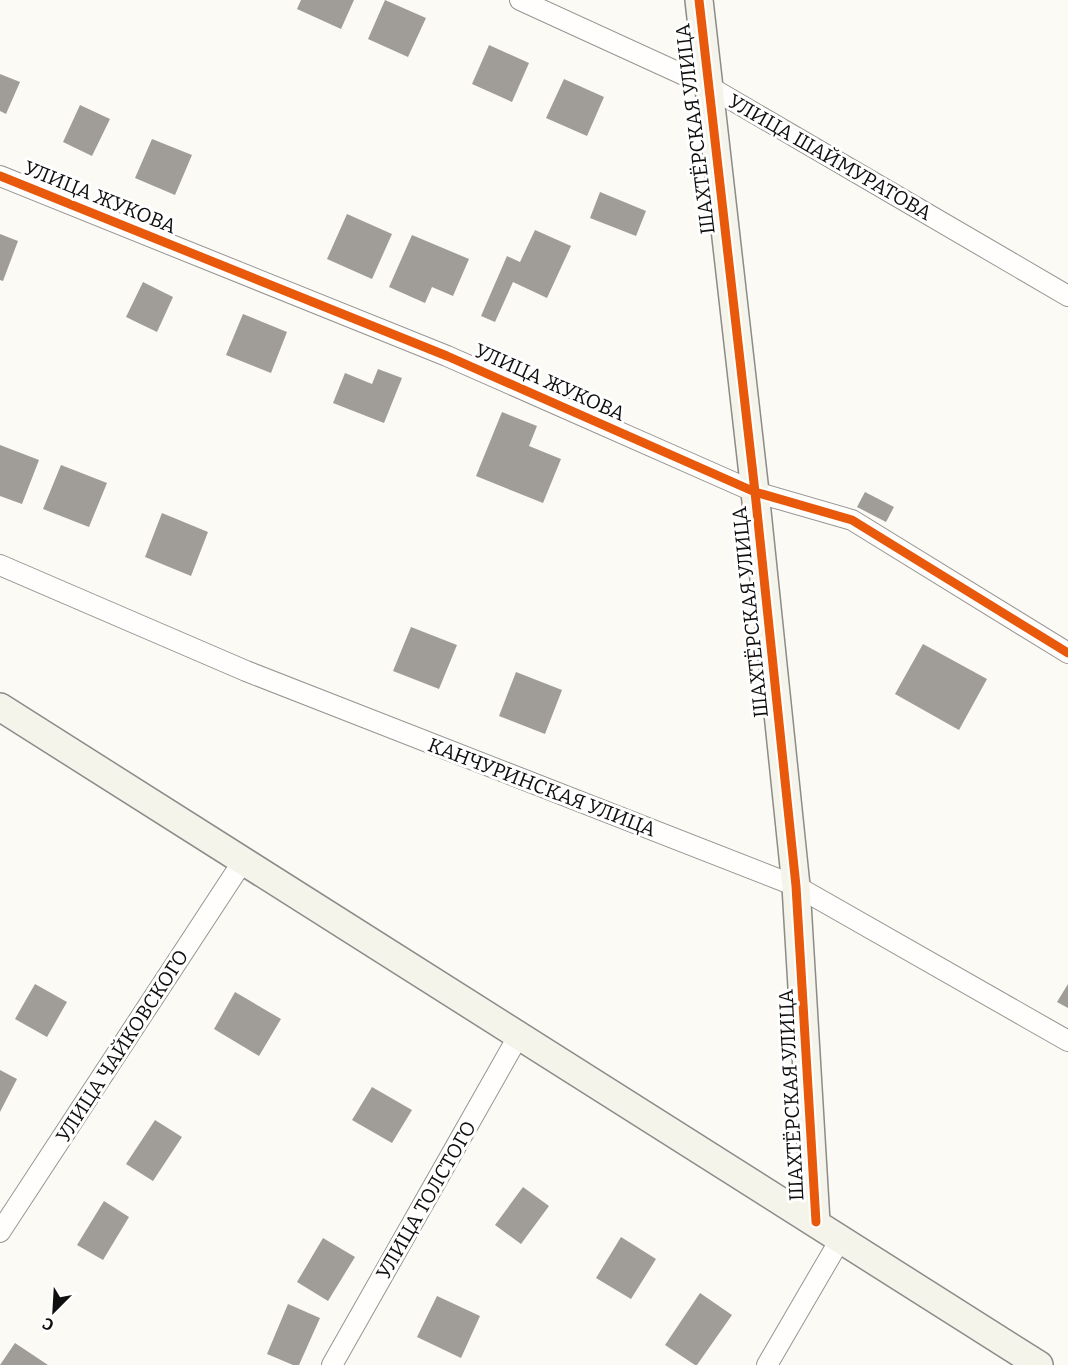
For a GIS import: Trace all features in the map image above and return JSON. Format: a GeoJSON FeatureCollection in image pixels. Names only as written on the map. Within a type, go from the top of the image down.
{"type":"FeatureCollection","features":[{"type":"Feature","properties":{"kind":"main road","name":"ШАХТЁРСКАЯ УЛИЦА"},"geometry":{"type":"LineString","coordinates":[[699,0],[755,492],[796,886],[816,1222]]}},
{"type":"Feature","properties":{"kind":"main road"},"geometry":{"type":"LineString","coordinates":[[0,707],[1039,1365]]}},
{"type":"Feature","properties":{"kind":"street","name":"УЛИЦА ШАЙМУРАТОВА"},"geometry":{"type":"LineString","coordinates":[[520,0],[708,86],[1068,296]]}},
{"type":"Feature","properties":{"kind":"street","name":"УЛИЦА ЖУКОВА"},"geometry":{"type":"LineString","coordinates":[[0,176],[447,356],[755,492],[852,520],[1068,653]]}},
{"type":"Feature","properties":{"kind":"street","name":"КАНЧУРИНСКАЯ УЛИЦА"},"geometry":{"type":"LineString","coordinates":[[0,564],[246,671],[796,886],[1068,1041]]}},
{"type":"Feature","properties":{"kind":"street","name":"УЛИЦА ЧАЙКОВСКОГО"},"geometry":{"type":"LineString","coordinates":[[0,1232],[243,861]]}},
{"type":"Feature","properties":{"kind":"street","name":"УЛИЦА ТОЛСТОГО"},"geometry":{"type":"LineString","coordinates":[[332,1365],[519,1035]]}},
{"type":"Feature","properties":{"kind":"street"},"geometry":{"type":"LineString","coordinates":[[767,1365],[841,1238]]}},
{"type":"Feature","properties":{"kind":"building"},"geometry":{"type":"Polygon","coordinates":[[[301,0],[354,0],[341,29],[297,9],[301,0]]]}},
{"type":"Feature","properties":{"kind":"building"},"geometry":{"type":"Polygon","coordinates":[[[385,0],[426,18],[408,57],[368,39],[385,0]]]}},
{"type":"Feature","properties":{"kind":"building"},"geometry":{"type":"Polygon","coordinates":[[[489,45],[529,63],[512,102],[472,84],[489,45]]]}},
{"type":"Feature","properties":{"kind":"building"},"geometry":{"type":"Polygon","coordinates":[[[0,74],[20,82],[6,114],[0,111],[0,74]]]}},
{"type":"Feature","properties":{"kind":"building"},"geometry":{"type":"Polygon","coordinates":[[[564,79],[604,97],[587,136],[546,118],[564,79]]]}},
{"type":"Feature","properties":{"kind":"building"},"geometry":{"type":"Polygon","coordinates":[[[80,105],[110,119],[92,156],[63,142],[80,105]]]}},
{"type":"Feature","properties":{"kind":"building"},"geometry":{"type":"Polygon","coordinates":[[[152,139],[192,155],[175,195],[135,178],[152,139]]]}},
{"type":"Feature","properties":{"kind":"building"},"geometry":{"type":"Polygon","coordinates":[[[600,192],[646,211],[636,236],[590,218],[600,192]]]}},
{"type":"Feature","properties":{"kind":"building"},"geometry":{"type":"Polygon","coordinates":[[[347,214],[392,234],[372,279],[327,259],[347,214]]]}},
{"type":"Feature","properties":{"kind":"building"},"geometry":{"type":"Polygon","coordinates":[[[535,230],[571,246],[547,298],[513,282],[495,322],[481,316],[507,256],[520,262],[535,230]]]}},
{"type":"Feature","properties":{"kind":"building"},"geometry":{"type":"Polygon","coordinates":[[[0,234],[18,241],[3,281],[0,280],[0,234]]]}},
{"type":"Feature","properties":{"kind":"building"},"geometry":{"type":"Polygon","coordinates":[[[412,235],[469,259],[453,296],[432,287],[425,303],[389,287],[412,235]]]}},
{"type":"Feature","properties":{"kind":"building"},"geometry":{"type":"Polygon","coordinates":[[[143,282],[173,297],[157,332],[126,317],[143,282]]]}},
{"type":"Feature","properties":{"kind":"building"},"geometry":{"type":"Polygon","coordinates":[[[243,314],[287,332],[271,373],[226,355],[243,314]]]}},
{"type":"Feature","properties":{"kind":"building"},"geometry":{"type":"Polygon","coordinates":[[[378,369],[402,378],[384,423],[333,403],[345,373],[372,384],[378,369]]]}},
{"type":"Feature","properties":{"kind":"building"},"geometry":{"type":"Polygon","coordinates":[[[502,412],[537,426],[529,446],[561,459],[543,503],[476,476],[502,412]]]}},
{"type":"Feature","properties":{"kind":"building"},"geometry":{"type":"Polygon","coordinates":[[[0,445],[39,460],[22,504],[0,496],[0,445]]]}},
{"type":"Feature","properties":{"kind":"building"},"geometry":{"type":"Polygon","coordinates":[[[61,465],[107,483],[89,527],[43,509],[61,465]]]}},
{"type":"Feature","properties":{"kind":"building"},"geometry":{"type":"Polygon","coordinates":[[[865,492],[894,507],[886,522],[857,507],[865,492]]]}},
{"type":"Feature","properties":{"kind":"building"},"geometry":{"type":"Polygon","coordinates":[[[162,513],[208,532],[191,576],[145,557],[162,513]]]}},
{"type":"Feature","properties":{"kind":"building"},"geometry":{"type":"Polygon","coordinates":[[[411,627],[457,645],[439,689],[393,671],[411,627]]]}},
{"type":"Feature","properties":{"kind":"building"},"geometry":{"type":"Polygon","coordinates":[[[923,644],[987,679],[959,730],[895,694],[923,644]]]}},
{"type":"Feature","properties":{"kind":"building"},"geometry":{"type":"Polygon","coordinates":[[[516,672],[562,690],[545,734],[499,716],[516,672]]]}},
{"type":"Feature","properties":{"kind":"building"},"geometry":{"type":"Polygon","coordinates":[[[35,984],[67,1002],[47,1037],[15,1019],[35,984]]]}},
{"type":"Feature","properties":{"kind":"building"},"geometry":{"type":"Polygon","coordinates":[[[1068,984],[1068,1008],[1057,1002],[1068,984]]]}},
{"type":"Feature","properties":{"kind":"building"},"geometry":{"type":"Polygon","coordinates":[[[235,992],[281,1019],[259,1056],[214,1029],[235,992]]]}},
{"type":"Feature","properties":{"kind":"building"},"geometry":{"type":"Polygon","coordinates":[[[0,1070],[17,1079],[0,1112],[0,1070]]]}},
{"type":"Feature","properties":{"kind":"building"},"geometry":{"type":"Polygon","coordinates":[[[372,1087],[412,1110],[392,1143],[352,1120],[372,1087]]]}},
{"type":"Feature","properties":{"kind":"building"},"geometry":{"type":"Polygon","coordinates":[[[155,1120],[182,1137],[153,1181],[126,1164],[155,1120]]]}},
{"type":"Feature","properties":{"kind":"building"},"geometry":{"type":"Polygon","coordinates":[[[523,1187],[549,1206],[521,1244],[495,1225],[523,1187]]]}},
{"type":"Feature","properties":{"kind":"building"},"geometry":{"type":"Polygon","coordinates":[[[104,1201],[129,1217],[103,1260],[77,1245],[104,1201]]]}},
{"type":"Feature","properties":{"kind":"building"},"geometry":{"type":"Polygon","coordinates":[[[621,1237],[656,1259],[631,1299],[596,1278],[621,1237]]]}},
{"type":"Feature","properties":{"kind":"building"},"geometry":{"type":"Polygon","coordinates":[[[323,1238],[355,1257],[328,1301],[297,1282],[323,1238]]]}},
{"type":"Feature","properties":{"kind":"building"},"geometry":{"type":"Polygon","coordinates":[[[700,1293],[732,1315],[695,1365],[665,1345],[700,1293]]]}},
{"type":"Feature","properties":{"kind":"building"},"geometry":{"type":"Polygon","coordinates":[[[437,1296],[480,1316],[461,1358],[417,1337],[437,1296]]]}},
{"type":"Feature","properties":{"kind":"building"},"geometry":{"type":"Polygon","coordinates":[[[288,1304],[320,1318],[299,1365],[293,1365],[267,1354],[288,1304]]]}},
{"type":"Feature","properties":{"kind":"building"},"geometry":{"type":"Polygon","coordinates":[[[15,1343],[48,1365],[0,1365],[15,1343]]]}},
{"type":"Feature","properties":{"kind":"cycle path"},"geometry":{"type":"LineString","coordinates":[[699,0],[755,492],[796,886],[816,1222]]}},
{"type":"Feature","properties":{"kind":"cycle path"},"geometry":{"type":"LineString","coordinates":[[0,176],[447,356],[755,492],[852,520],[1068,653]]}}]}
